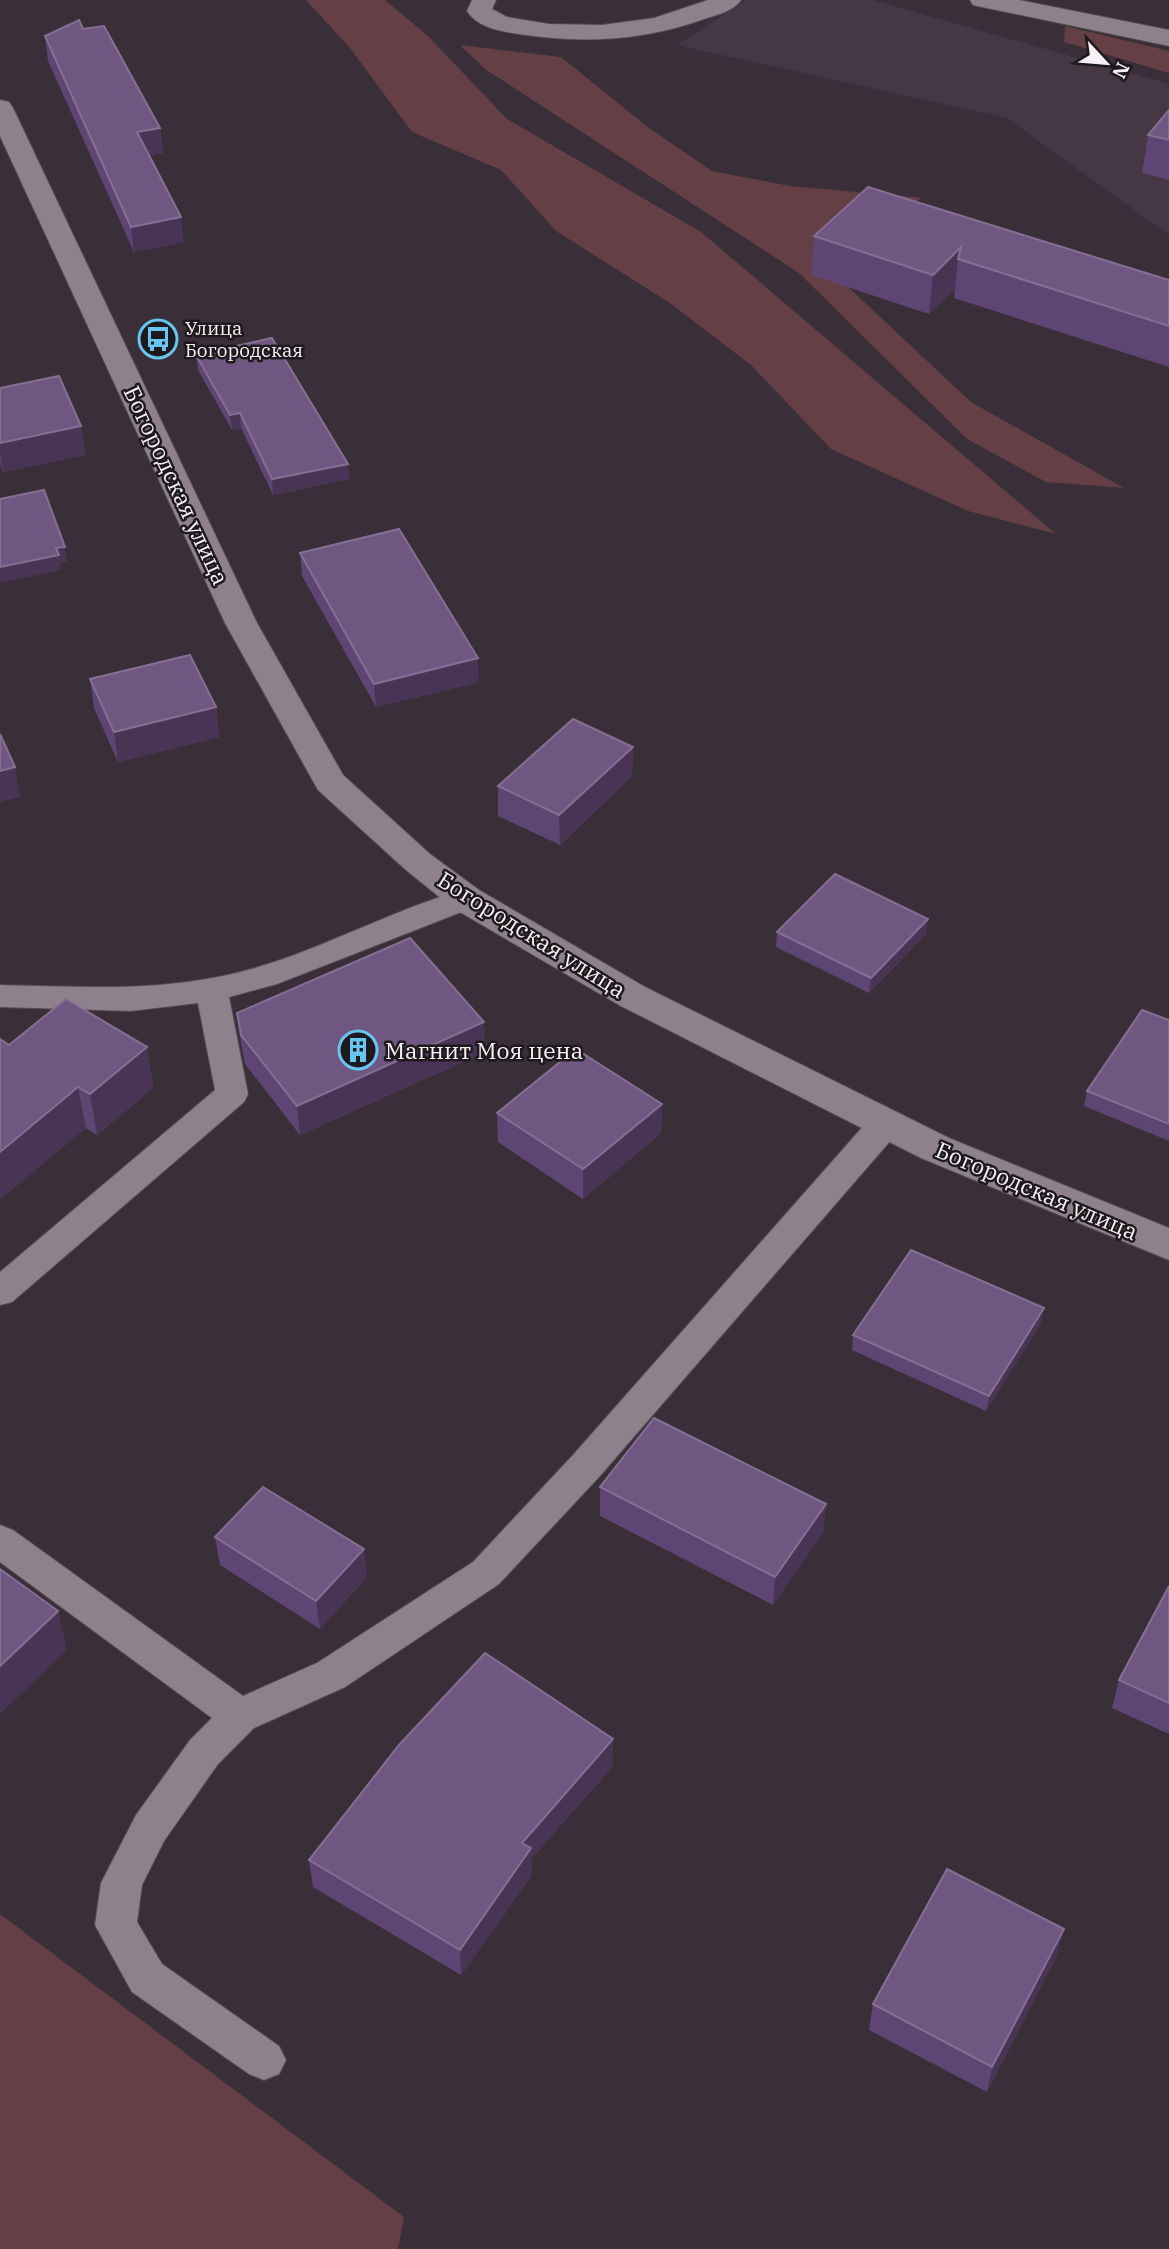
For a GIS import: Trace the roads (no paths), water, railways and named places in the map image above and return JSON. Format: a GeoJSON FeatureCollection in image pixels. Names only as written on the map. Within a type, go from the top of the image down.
{"type":"FeatureCollection","features":[{"type":"Feature","properties":{"kind":"street"},"geometry":{"type":"LineString","coordinates":[[484,0],[478,11],[488,20],[566,33],[643,28],[692,15],[729,0]]}},
{"type":"Feature","properties":{"kind":"street"},"geometry":{"type":"LineString","coordinates":[[982,0],[1169,38]]}},
{"type":"Feature","properties":{"kind":"street","name":"Богородская улица"},"geometry":{"type":"LineString","coordinates":[[0,108],[241,623],[330,782],[418,862],[467,899],[632,996],[934,1148],[1169,1245]]}},
{"type":"Feature","properties":{"kind":"lane"},"geometry":{"type":"LineString","coordinates":[[0,996],[131,1000],[212,990],[266,976],[467,899]]}},
{"type":"Feature","properties":{"kind":"lane"},"geometry":{"type":"LineString","coordinates":[[0,1292],[232,1094],[212,990]]}},
{"type":"Feature","properties":{"kind":"lane"},"geometry":{"type":"LineString","coordinates":[[264,2060],[147,1978],[116,1925],[122,1883],[150,1828],[204,1752],[240,1716],[331,1675],[404,1630],[486,1573],[586,1466],[886,1124]]}},
{"type":"Feature","properties":{"kind":"lane"},"geometry":{"type":"LineString","coordinates":[[0,1541],[240,1716]]}},
{"type":"Feature","properties":{"kind":"place","name":"Улица Богородская"},"geometry":{"type":"Point","coordinates":[158,339]}},
{"type":"Feature","properties":{"kind":"place","name":"Магнит Моя цена"},"geometry":{"type":"Point","coordinates":[358,1050]}}]}
